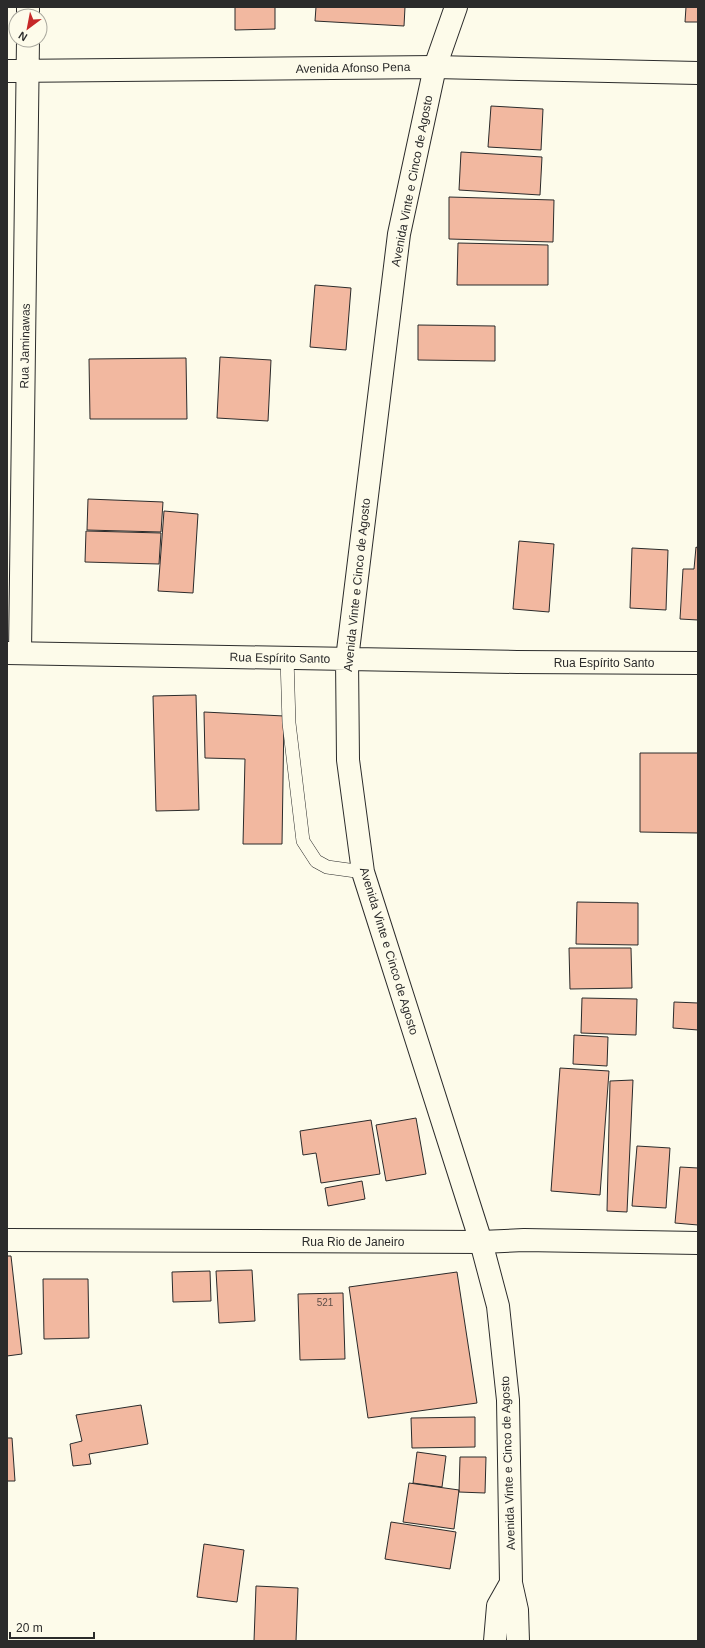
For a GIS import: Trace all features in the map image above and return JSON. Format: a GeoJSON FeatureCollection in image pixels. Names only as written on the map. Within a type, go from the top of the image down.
{"type":"FeatureCollection","features":[{"type":"Feature","properties":{"kind":"street","name":"Avenida Vinte e Cinco de Agosto"},"geometry":{"type":"LineString","coordinates":[[456,7],[435,67],[399,234],[347,659],[348,760],[363,872],[481,1242],[498,1306],[508,1400],[511,1583],[517,1610],[518,1641]]}},
{"type":"Feature","properties":{"kind":"street","name":"Rua Jaminawas"},"geometry":{"type":"LineString","coordinates":[[13,653],[29,71],[28,48]]}},
{"type":"Feature","properties":{"kind":"street","name":"Avenida Afonso Pena"},"geometry":{"type":"LineString","coordinates":[[7,71],[435,67],[698,73]]}},
{"type":"Feature","properties":{"kind":"street","name":"Rua Espírito Santo"},"geometry":{"type":"LineString","coordinates":[[13,653],[698,663]]}},
{"type":"Feature","properties":{"kind":"street","name":"Rua Rio de Janeiro"},"geometry":{"type":"LineString","coordinates":[[7,1240],[481,1242],[524,1240],[698,1243]]}},
{"type":"Feature","properties":{"kind":"street"},"geometry":{"type":"LineString","coordinates":[[495,1641],[498,1606],[511,1583]]}},
{"type":"Feature","properties":{"kind":"lane"},"geometry":{"type":"LineString","coordinates":[[287,658],[289,723],[303,841],[316,861],[327,867],[363,872]]}},
{"type":"Feature","properties":{"kind":"building"},"geometry":{"type":"Polygon","coordinates":[[[235,7],[275,7],[275,29],[235,30],[235,7]]]}},
{"type":"Feature","properties":{"kind":"building"},"geometry":{"type":"Polygon","coordinates":[[[316,7],[405,7],[404,26],[315,21],[316,7]]]}},
{"type":"Feature","properties":{"kind":"building"},"geometry":{"type":"Polygon","coordinates":[[[686,7],[698,7],[698,22],[685,22],[686,7]]]}},
{"type":"Feature","properties":{"kind":"building"},"geometry":{"type":"Polygon","coordinates":[[[491,106],[543,109],[541,150],[488,147],[491,106]]]}},
{"type":"Feature","properties":{"kind":"building"},"geometry":{"type":"Polygon","coordinates":[[[461,152],[542,157],[540,195],[459,190],[461,152]]]}},
{"type":"Feature","properties":{"kind":"building"},"geometry":{"type":"Polygon","coordinates":[[[449,197],[554,200],[553,242],[449,239],[449,197]]]}},
{"type":"Feature","properties":{"kind":"building"},"geometry":{"type":"Polygon","coordinates":[[[458,243],[548,245],[548,285],[457,285],[458,243]]]}},
{"type":"Feature","properties":{"kind":"building"},"geometry":{"type":"Polygon","coordinates":[[[315,285],[351,288],[346,350],[310,347],[315,285]]]}},
{"type":"Feature","properties":{"kind":"building"},"geometry":{"type":"Polygon","coordinates":[[[418,325],[495,326],[495,361],[418,360],[418,325]]]}},
{"type":"Feature","properties":{"kind":"building"},"geometry":{"type":"Polygon","coordinates":[[[220,357],[271,360],[268,421],[217,418],[220,357]]]}},
{"type":"Feature","properties":{"kind":"building"},"geometry":{"type":"Polygon","coordinates":[[[186,358],[187,419],[90,419],[89,359],[186,358]]]}},
{"type":"Feature","properties":{"kind":"building"},"geometry":{"type":"Polygon","coordinates":[[[88,499],[163,502],[161,532],[87,530],[88,499]]]}},
{"type":"Feature","properties":{"kind":"building"},"geometry":{"type":"Polygon","coordinates":[[[164,511],[198,514],[193,593],[158,591],[164,511]]]}},
{"type":"Feature","properties":{"kind":"building"},"geometry":{"type":"Polygon","coordinates":[[[86,531],[161,533],[159,564],[85,562],[86,531]]]}},
{"type":"Feature","properties":{"kind":"building"},"geometry":{"type":"Polygon","coordinates":[[[519,541],[554,544],[549,612],[513,609],[519,541]]]}},
{"type":"Feature","properties":{"kind":"building"},"geometry":{"type":"Polygon","coordinates":[[[696,547],[698,548],[698,620],[680,619],[683,569],[694,569],[696,547]]]}},
{"type":"Feature","properties":{"kind":"building"},"geometry":{"type":"Polygon","coordinates":[[[632,548],[668,550],[666,610],[630,608],[632,548]]]}},
{"type":"Feature","properties":{"kind":"building"},"geometry":{"type":"Polygon","coordinates":[[[196,695],[199,810],[156,811],[153,696],[196,695]]]}},
{"type":"Feature","properties":{"kind":"building"},"geometry":{"type":"Polygon","coordinates":[[[204,712],[284,716],[282,844],[243,844],[245,759],[205,758],[204,712]]]}},
{"type":"Feature","properties":{"kind":"building"},"geometry":{"type":"Polygon","coordinates":[[[640,753],[698,753],[698,833],[640,832],[640,753]]]}},
{"type":"Feature","properties":{"kind":"building"},"geometry":{"type":"Polygon","coordinates":[[[577,902],[638,903],[638,945],[576,944],[577,902]]]}},
{"type":"Feature","properties":{"kind":"building"},"geometry":{"type":"Polygon","coordinates":[[[569,948],[631,948],[632,988],[570,989],[569,948]]]}},
{"type":"Feature","properties":{"kind":"building"},"geometry":{"type":"Polygon","coordinates":[[[582,998],[637,999],[636,1035],[581,1033],[582,998]]]}},
{"type":"Feature","properties":{"kind":"building"},"geometry":{"type":"Polygon","coordinates":[[[674,1002],[698,1003],[698,1030],[673,1028],[674,1002]]]}},
{"type":"Feature","properties":{"kind":"building"},"geometry":{"type":"Polygon","coordinates":[[[574,1035],[608,1037],[607,1066],[573,1064],[574,1035]]]}},
{"type":"Feature","properties":{"kind":"building"},"geometry":{"type":"Polygon","coordinates":[[[560,1068],[609,1071],[600,1195],[551,1191],[560,1068]]]}},
{"type":"Feature","properties":{"kind":"building"},"geometry":{"type":"Polygon","coordinates":[[[633,1080],[627,1212],[607,1211],[610,1081],[633,1080]]]}},
{"type":"Feature","properties":{"kind":"building"},"geometry":{"type":"Polygon","coordinates":[[[416,1118],[426,1174],[386,1181],[376,1125],[416,1118]]]}},
{"type":"Feature","properties":{"kind":"building"},"geometry":{"type":"Polygon","coordinates":[[[371,1120],[380,1174],[321,1183],[316,1153],[303,1155],[300,1131],[371,1120]]]}},
{"type":"Feature","properties":{"kind":"building"},"geometry":{"type":"Polygon","coordinates":[[[637,1146],[670,1148],[666,1208],[632,1206],[637,1146]]]}},
{"type":"Feature","properties":{"kind":"building"},"geometry":{"type":"Polygon","coordinates":[[[680,1167],[698,1168],[698,1225],[675,1223],[680,1167]]]}},
{"type":"Feature","properties":{"kind":"building"},"geometry":{"type":"Polygon","coordinates":[[[362,1181],[365,1199],[328,1206],[325,1188],[362,1181]]]}},
{"type":"Feature","properties":{"kind":"building"},"geometry":{"type":"Polygon","coordinates":[[[7,1256],[11,1256],[22,1354],[7,1356],[7,1256]]]}},
{"type":"Feature","properties":{"kind":"building"},"geometry":{"type":"Polygon","coordinates":[[[252,1270],[255,1321],[219,1323],[216,1271],[252,1270]]]}},
{"type":"Feature","properties":{"kind":"building"},"geometry":{"type":"Polygon","coordinates":[[[210,1271],[211,1301],[173,1302],[172,1272],[210,1271]]]}},
{"type":"Feature","properties":{"kind":"building"},"geometry":{"type":"Polygon","coordinates":[[[457,1272],[477,1403],[368,1418],[349,1287],[457,1272]]]}},
{"type":"Feature","properties":{"kind":"building"},"geometry":{"type":"Polygon","coordinates":[[[43,1279],[88,1279],[89,1338],[44,1339],[43,1279]]]}},
{"type":"Feature","properties":{"kind":"building"},"geometry":{"type":"Polygon","coordinates":[[[343,1293],[345,1359],[300,1360],[298,1294],[343,1293]]]}},
{"type":"Feature","properties":{"kind":"building"},"geometry":{"type":"Polygon","coordinates":[[[141,1405],[148,1444],[89,1454],[91,1464],[73,1466],[70,1444],[82,1441],[76,1415],[141,1405]]]}},
{"type":"Feature","properties":{"kind":"building"},"geometry":{"type":"Polygon","coordinates":[[[475,1417],[475,1447],[412,1448],[411,1418],[475,1417]]]}},
{"type":"Feature","properties":{"kind":"building"},"geometry":{"type":"Polygon","coordinates":[[[7,1438],[12,1438],[15,1481],[7,1481],[7,1438]]]}},
{"type":"Feature","properties":{"kind":"building"},"geometry":{"type":"Polygon","coordinates":[[[417,1452],[446,1456],[442,1487],[413,1483],[417,1452]]]}},
{"type":"Feature","properties":{"kind":"building"},"geometry":{"type":"Polygon","coordinates":[[[460,1457],[486,1457],[485,1493],[459,1492],[460,1457]]]}},
{"type":"Feature","properties":{"kind":"building"},"geometry":{"type":"Polygon","coordinates":[[[409,1483],[459,1490],[454,1529],[403,1522],[409,1483]]]}},
{"type":"Feature","properties":{"kind":"building"},"geometry":{"type":"Polygon","coordinates":[[[391,1522],[456,1532],[450,1569],[385,1559],[391,1522]]]}},
{"type":"Feature","properties":{"kind":"building"},"geometry":{"type":"Polygon","coordinates":[[[204,1544],[244,1550],[237,1602],[197,1597],[204,1544]]]}},
{"type":"Feature","properties":{"kind":"building"},"geometry":{"type":"Polygon","coordinates":[[[256,1586],[298,1588],[296,1641],[254,1641],[256,1586]]]}}]}
